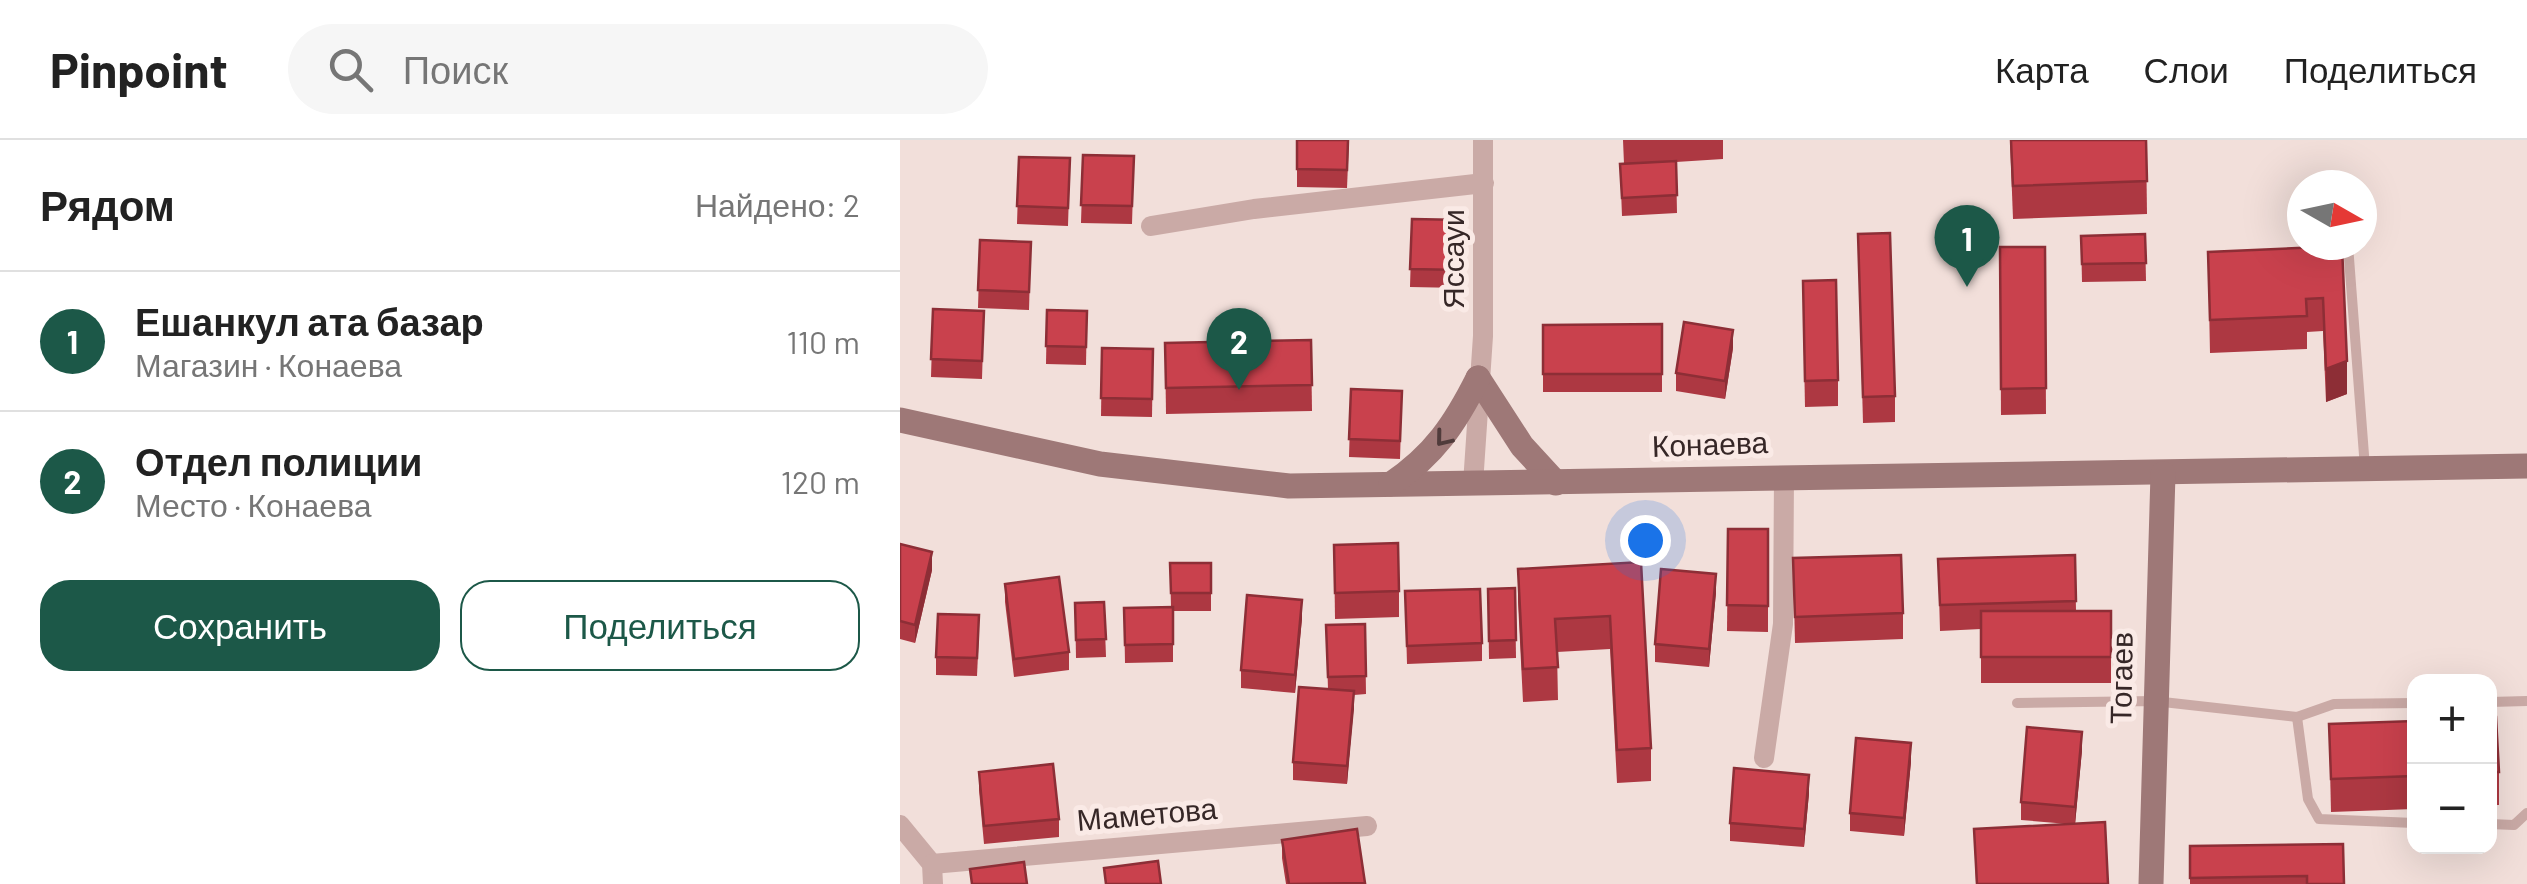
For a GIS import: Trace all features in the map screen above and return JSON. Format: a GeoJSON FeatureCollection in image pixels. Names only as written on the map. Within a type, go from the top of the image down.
{"type":"FeatureCollection","features":[{"type":"Feature","properties":{"kind":"main road"},"geometry":{"type":"LineString","coordinates":[[1478,378],[1522,446],[1556,482]]}},
{"type":"Feature","properties":{"kind":"main road"},"geometry":{"type":"LineString","coordinates":[[1390,484],[1423,462],[1451,431],[1478,378]]}},
{"type":"Feature","properties":{"kind":"main road","name":"Конаева"},"geometry":{"type":"LineString","coordinates":[[900,420],[1100,464],[1289,486],[2527,466]]}},
{"type":"Feature","properties":{"kind":"main road","name":"Тогаев"},"geometry":{"type":"LineString","coordinates":[[2150,884],[2162,474]]}},
{"type":"Feature","properties":{"kind":"street","name":"Яссауи"},"geometry":{"type":"LineString","coordinates":[[1473,484],[1483,336],[1483,140]]}},
{"type":"Feature","properties":{"kind":"street"},"geometry":{"type":"LineString","coordinates":[[1151,226],[1254,209],[1484,183]]}},
{"type":"Feature","properties":{"kind":"street"},"geometry":{"type":"LineString","coordinates":[[1764,758],[1783,624],[1784,476]]}},
{"type":"Feature","properties":{"kind":"street"},"geometry":{"type":"LineString","coordinates":[[900,824],[932,874]]}},
{"type":"Feature","properties":{"kind":"street","name":"Маметова"},"geometry":{"type":"LineString","coordinates":[[932,874],[1367,826]]}},
{"type":"Feature","properties":{"kind":"lane"},"geometry":{"type":"LineString","coordinates":[[2349,260],[2365,470]]}},
{"type":"Feature","properties":{"kind":"lane"},"geometry":{"type":"LineString","coordinates":[[2016,703],[2154,701],[2297,717],[2334,704],[2407,703]]}},
{"type":"Feature","properties":{"kind":"lane"},"geometry":{"type":"LineString","coordinates":[[2497,702],[2527,701]]}},
{"type":"Feature","properties":{"kind":"lane"},"geometry":{"type":"LineString","coordinates":[[2297,717],[2308,799],[2319,819],[2407,824]]}},
{"type":"Feature","properties":{"kind":"lane"},"geometry":{"type":"LineString","coordinates":[[2497,824],[2514,824],[2527,813]]}},
{"type":"Feature","properties":{"kind":"building"},"geometry":{"type":"Polygon","coordinates":[[[1297,140],[1348,140],[1347,170],[1297,169],[1297,140]]]}},
{"type":"Feature","properties":{"kind":"building"},"geometry":{"type":"Polygon","coordinates":[[[2011,140],[2146,140],[2147,181],[2013,186],[2011,140]]]}},
{"type":"Feature","properties":{"kind":"building"},"geometry":{"type":"Polygon","coordinates":[[[1083,155],[1134,156],[1132,206],[1081,205],[1083,155]]]}},
{"type":"Feature","properties":{"kind":"building"},"geometry":{"type":"Polygon","coordinates":[[[1019,157],[1070,158],[1068,208],[1017,206],[1019,157]]]}},
{"type":"Feature","properties":{"kind":"building"},"geometry":{"type":"Polygon","coordinates":[[[1676,161],[1677,195],[1622,198],[1620,164],[1676,161]]]}},
{"type":"Feature","properties":{"kind":"building"},"geometry":{"type":"Polygon","coordinates":[[[1412,219],[1463,220],[1461,270],[1410,269],[1412,219]]]}},
{"type":"Feature","properties":{"kind":"building"},"geometry":{"type":"Polygon","coordinates":[[[1890,233],[1895,396],[1863,397],[1858,234],[1890,233]]]}},
{"type":"Feature","properties":{"kind":"building"},"geometry":{"type":"Polygon","coordinates":[[[2145,234],[2146,263],[2082,264],[2081,236],[2145,234]]]}},
{"type":"Feature","properties":{"kind":"building"},"geometry":{"type":"Polygon","coordinates":[[[980,240],[1031,242],[1029,292],[978,290],[980,240]]]}},
{"type":"Feature","properties":{"kind":"building"},"geometry":{"type":"Polygon","coordinates":[[[2000,247],[2045,247],[2046,388],[2001,389],[2000,247]]]}},
{"type":"Feature","properties":{"kind":"building"},"geometry":{"type":"Polygon","coordinates":[[[2287,248],[2287,260],[2343,260],[2347,361],[2326,369],[2323,298],[2306,299],[2307,316],[2210,320],[2208,252],[2287,248]]]}},
{"type":"Feature","properties":{"kind":"building"},"geometry":{"type":"Polygon","coordinates":[[[1836,280],[1838,380],[1805,381],[1803,281],[1836,280]]]}},
{"type":"Feature","properties":{"kind":"building"},"geometry":{"type":"Polygon","coordinates":[[[933,309],[984,311],[982,361],[931,359],[933,309]]]}},
{"type":"Feature","properties":{"kind":"building"},"geometry":{"type":"Polygon","coordinates":[[[1047,310],[1087,311],[1086,347],[1046,346],[1047,310]]]}},
{"type":"Feature","properties":{"kind":"building"},"geometry":{"type":"Polygon","coordinates":[[[1684,322],[1733,330],[1725,381],[1676,373],[1684,322]]]}},
{"type":"Feature","properties":{"kind":"building"},"geometry":{"type":"Polygon","coordinates":[[[1662,324],[1662,374],[1543,374],[1543,325],[1662,324]]]}},
{"type":"Feature","properties":{"kind":"building"},"geometry":{"type":"Polygon","coordinates":[[[1311,340],[1312,385],[1166,388],[1165,343],[1311,340]]]}},
{"type":"Feature","properties":{"kind":"building"},"geometry":{"type":"Polygon","coordinates":[[[1102,348],[1153,349],[1152,399],[1101,398],[1102,348]]]}},
{"type":"Feature","properties":{"kind":"building"},"geometry":{"type":"Polygon","coordinates":[[[1351,389],[1402,391],[1400,441],[1349,439],[1351,389]]]}},
{"type":"Feature","properties":{"kind":"building"},"geometry":{"type":"Polygon","coordinates":[[[1728,529],[1768,529],[1768,606],[1727,605],[1728,529]]]}},
{"type":"Feature","properties":{"kind":"building"},"geometry":{"type":"Polygon","coordinates":[[[1398,543],[1399,591],[1335,593],[1334,545],[1398,543]]]}},
{"type":"Feature","properties":{"kind":"building"},"geometry":{"type":"Polygon","coordinates":[[[900,544],[932,552],[915,625],[900,621],[900,544]]]}},
{"type":"Feature","properties":{"kind":"building"},"geometry":{"type":"Polygon","coordinates":[[[1901,555],[1903,613],[1795,617],[1793,558],[1901,555]]]}},
{"type":"Feature","properties":{"kind":"building"},"geometry":{"type":"Polygon","coordinates":[[[2075,555],[2076,601],[1940,605],[1938,559],[2075,555]]]}},
{"type":"Feature","properties":{"kind":"building"},"geometry":{"type":"Polygon","coordinates":[[[1641,562],[1651,748],[1617,750],[1610,616],[1555,619],[1558,667],[1523,669],[1518,569],[1641,562]]]}},
{"type":"Feature","properties":{"kind":"building"},"geometry":{"type":"Polygon","coordinates":[[[1170,563],[1211,563],[1211,593],[1171,593],[1170,563]]]}},
{"type":"Feature","properties":{"kind":"building"},"geometry":{"type":"Polygon","coordinates":[[[1661,569],[1716,574],[1709,649],[1655,644],[1661,569]]]}},
{"type":"Feature","properties":{"kind":"building"},"geometry":{"type":"Polygon","coordinates":[[[1059,577],[1069,652],[1014,659],[1005,584],[1059,577]]]}},
{"type":"Feature","properties":{"kind":"building"},"geometry":{"type":"Polygon","coordinates":[[[1515,588],[1516,640],[1489,641],[1488,589],[1515,588]]]}},
{"type":"Feature","properties":{"kind":"building"},"geometry":{"type":"Polygon","coordinates":[[[1480,589],[1482,643],[1407,646],[1405,591],[1480,589]]]}},
{"type":"Feature","properties":{"kind":"building"},"geometry":{"type":"Polygon","coordinates":[[[1247,595],[1302,600],[1295,675],[1241,670],[1247,595]]]}},
{"type":"Feature","properties":{"kind":"building"},"geometry":{"type":"Polygon","coordinates":[[[1104,602],[1106,639],[1076,640],[1075,603],[1104,602]]]}},
{"type":"Feature","properties":{"kind":"building"},"geometry":{"type":"Polygon","coordinates":[[[1173,607],[1173,644],[1125,645],[1124,608],[1173,607]]]}},
{"type":"Feature","properties":{"kind":"building"},"geometry":{"type":"Polygon","coordinates":[[[1981,611],[2111,611],[2111,657],[1981,657],[1981,611]]]}},
{"type":"Feature","properties":{"kind":"building"},"geometry":{"type":"Polygon","coordinates":[[[938,614],[979,615],[977,658],[936,657],[938,614]]]}},
{"type":"Feature","properties":{"kind":"building"},"geometry":{"type":"Polygon","coordinates":[[[1365,624],[1366,676],[1328,677],[1326,625],[1365,624]]]}},
{"type":"Feature","properties":{"kind":"building"},"geometry":{"type":"Polygon","coordinates":[[[1299,687],[1354,691],[1347,766],[1293,762],[1299,687]]]}},
{"type":"Feature","properties":{"kind":"building"},"geometry":{"type":"Polygon","coordinates":[[[2407,721],[2407,776],[2331,779],[2329,724],[2407,721]]]}},
{"type":"Feature","properties":{"kind":"building"},"geometry":{"type":"Polygon","coordinates":[[[2027,727],[2082,732],[2075,807],[2021,802],[2027,727]]]}},
{"type":"Feature","properties":{"kind":"building"},"geometry":{"type":"Polygon","coordinates":[[[1856,738],[1911,743],[1904,818],[1850,813],[1856,738]]]}},
{"type":"Feature","properties":{"kind":"building"},"geometry":{"type":"Polygon","coordinates":[[[1053,764],[1059,819],[984,826],[979,772],[1053,764]]]}},
{"type":"Feature","properties":{"kind":"building"},"geometry":{"type":"Polygon","coordinates":[[[1734,768],[1809,775],[1804,829],[1730,823],[1734,768]]]}},
{"type":"Feature","properties":{"kind":"building"},"geometry":{"type":"Polygon","coordinates":[[[2105,822],[2108,884],[1977,884],[1974,829],[2105,822]]]}},
{"type":"Feature","properties":{"kind":"building"},"geometry":{"type":"Polygon","coordinates":[[[1357,829],[1365,883],[1289,884],[1282,840],[1357,829]]]}},
{"type":"Feature","properties":{"kind":"building"},"geometry":{"type":"Polygon","coordinates":[[[2343,844],[2344,884],[2307,884],[2307,876],[2190,878],[2190,846],[2343,844]]]}},
{"type":"Feature","properties":{"kind":"building"},"geometry":{"type":"Polygon","coordinates":[[[1158,861],[1161,884],[1106,884],[1104,868],[1158,861]]]}},
{"type":"Feature","properties":{"kind":"building"},"geometry":{"type":"Polygon","coordinates":[[[1024,862],[1027,884],[972,884],[970,869],[1024,862]]]}},
{"type":"Feature","properties":{"kind":"place","name":"Ешанкул ата базар"},"geometry":{"type":"Point","coordinates":[1967,287]}},
{"type":"Feature","properties":{"kind":"place","name":"Отдел полиции"},"geometry":{"type":"Point","coordinates":[1239,390]}}]}
